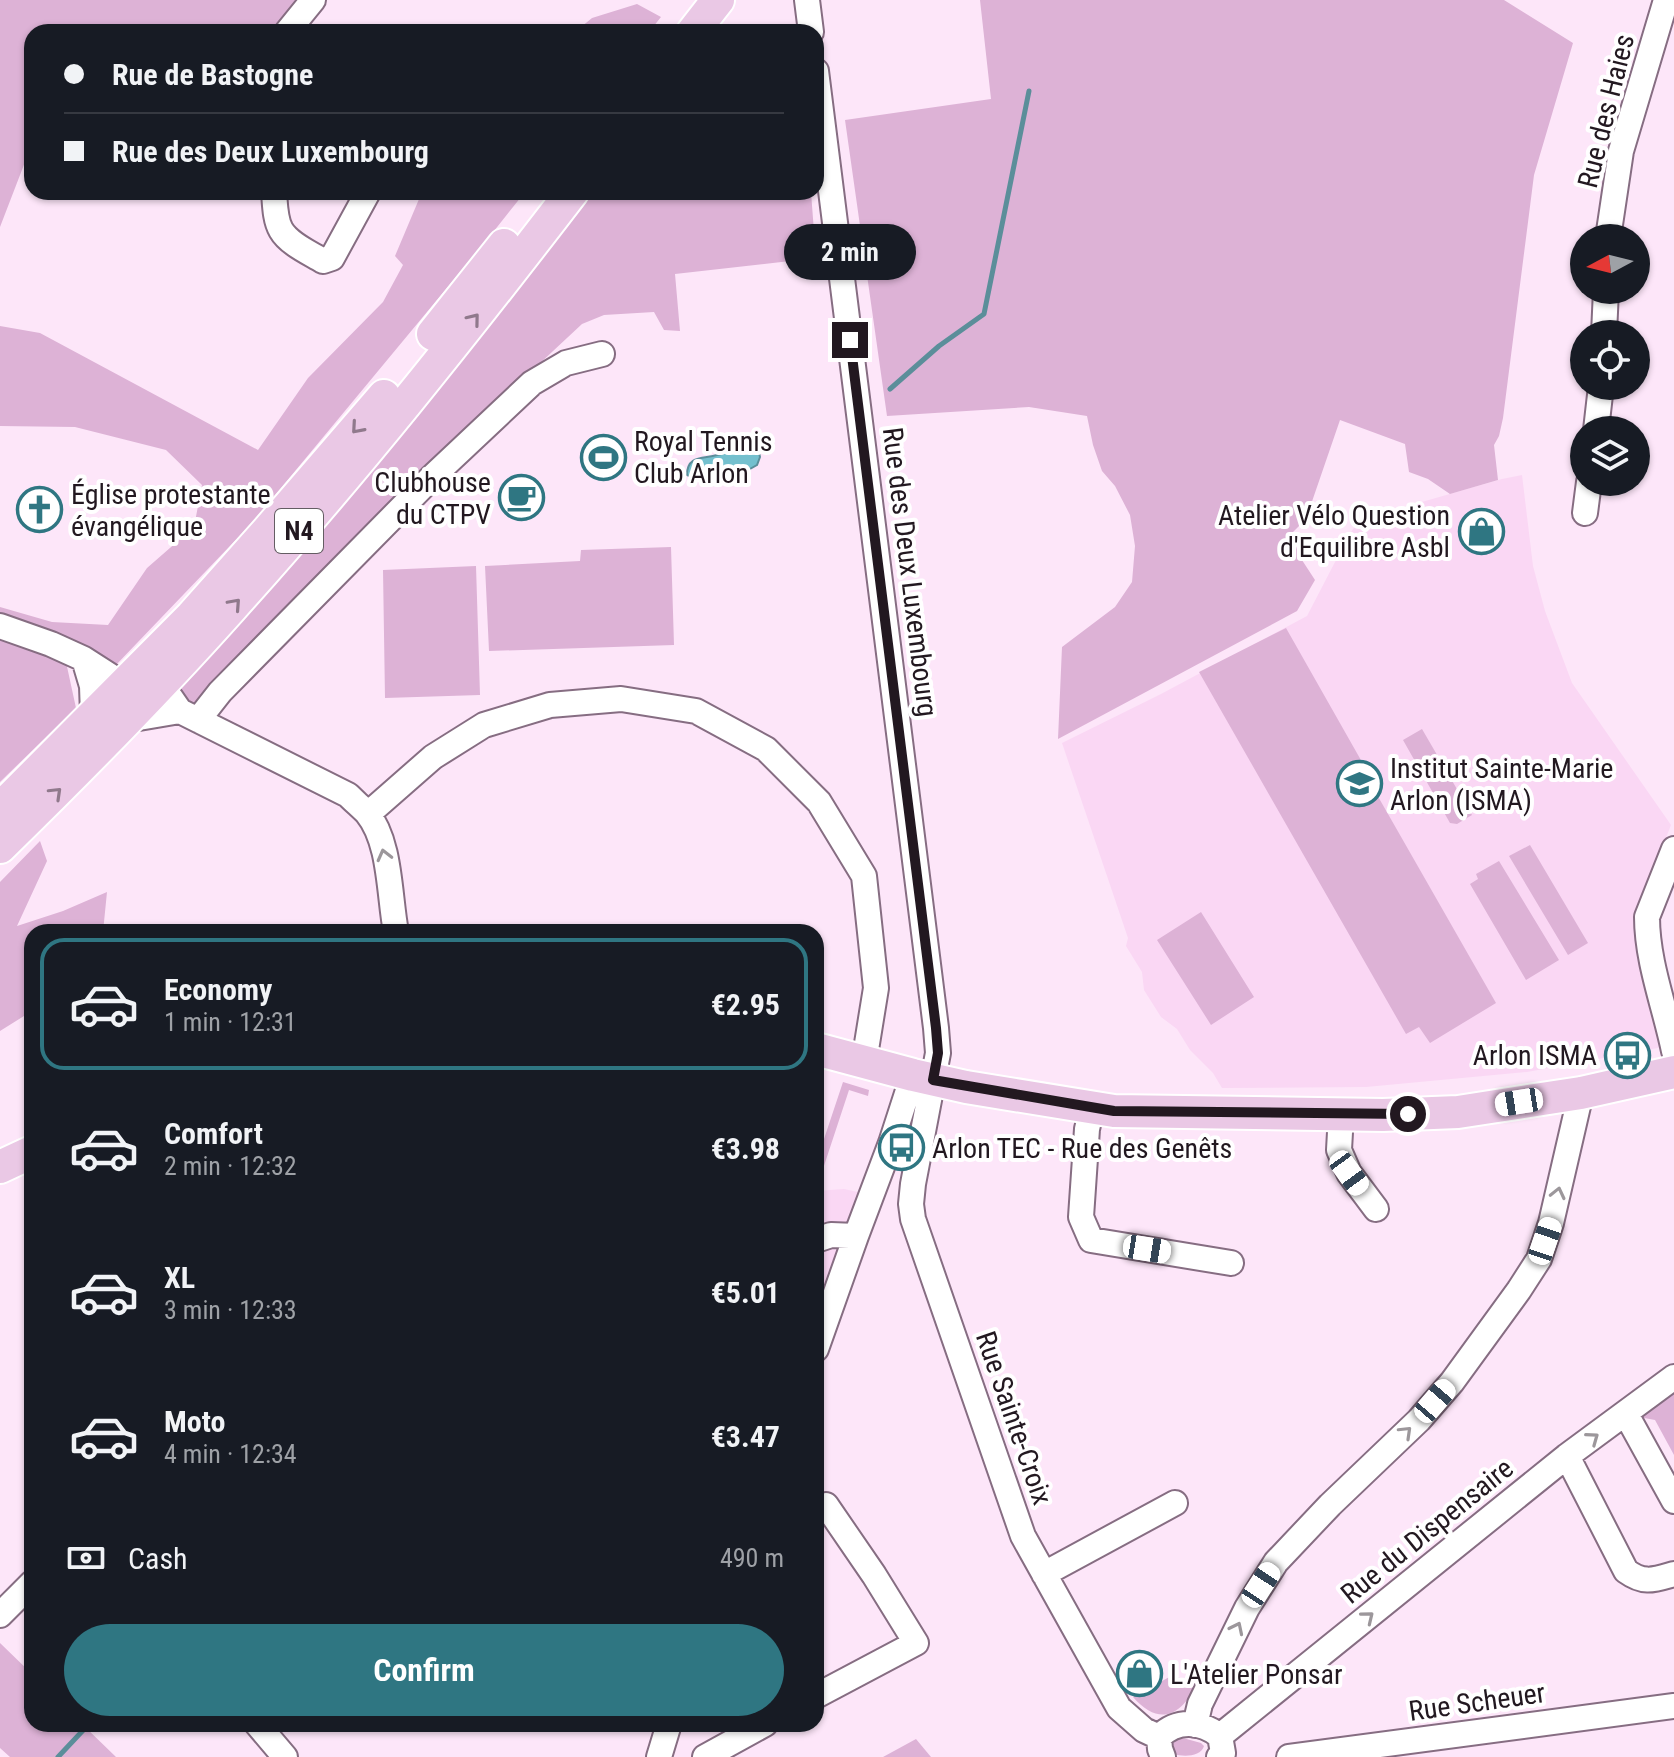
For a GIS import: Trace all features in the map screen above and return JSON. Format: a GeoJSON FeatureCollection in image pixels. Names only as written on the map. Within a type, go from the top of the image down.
{"type":"FeatureCollection","features":[{"type":"Feature","properties":{"kind":"main road"},"geometry":{"type":"LineString","coordinates":[[676,24],[695,0]]}},
{"type":"Feature","properties":{"kind":"main road"},"geometry":{"type":"LineString","coordinates":[[699,24],[718,0]]}},
{"type":"Feature","properties":{"kind":"main road","name":"N4"},"geometry":{"type":"LineString","coordinates":[[0,809],[192,616],[265,534],[391,388],[540,200]]}},
{"type":"Feature","properties":{"kind":"main road","name":"N4"},"geometry":{"type":"LineString","coordinates":[[0,847],[95,754],[231,608],[333,491],[489,301],[566,200]]}},
{"type":"Feature","properties":{"kind":"main road"},"geometry":{"type":"LineString","coordinates":[[824,1051],[923,1078],[1114,1111],[1458,1112],[1581,1093],[1674,1072]]}},
{"type":"Feature","properties":{"kind":"main road"},"geometry":{"type":"LineString","coordinates":[[0,1167],[24,1156]]}},
{"type":"Feature","properties":{"kind":"street"},"geometry":{"type":"LineString","coordinates":[[294,24],[313,0]]}},
{"type":"Feature","properties":{"kind":"street"},"geometry":{"type":"LineString","coordinates":[[807,0],[810,24]]}},
{"type":"Feature","properties":{"kind":"street","name":"Rue des Haies"},"geometry":{"type":"LineString","coordinates":[[1610,224],[1621,151],[1666,0]]}},
{"type":"Feature","properties":{"kind":"street","name":"Rue des Deux Luxembourg"},"geometry":{"type":"LineString","coordinates":[[824,135],[936,1028],[938,1053],[923,1078]]}},
{"type":"Feature","properties":{"kind":"street"},"geometry":{"type":"LineString","coordinates":[[275,200],[281,230],[291,241],[323,261],[332,258],[364,200]]}},
{"type":"Feature","properties":{"kind":"street"},"geometry":{"type":"LineString","coordinates":[[127,720],[189,716],[220,692],[431,478],[532,383],[566,363],[602,354]]}},
{"type":"Feature","properties":{"kind":"street"},"geometry":{"type":"LineString","coordinates":[[1585,513],[1587,496]]}},
{"type":"Feature","properties":{"kind":"street"},"geometry":{"type":"LineString","coordinates":[[0,626],[84,659],[123,684]]}},
{"type":"Feature","properties":{"kind":"street"},"geometry":{"type":"LineString","coordinates":[[84,659],[92,686],[93,715]]}},
{"type":"Feature","properties":{"kind":"street"},"geometry":{"type":"LineString","coordinates":[[162,683],[189,716],[348,795],[368,814],[381,840],[395,924]]}},
{"type":"Feature","properties":{"kind":"street"},"geometry":{"type":"LineString","coordinates":[[368,814],[433,757],[484,725],[550,705],[621,699],[696,711],[766,749],[819,802],[864,876],[876,988],[864,1062]]}},
{"type":"Feature","properties":{"kind":"street"},"geometry":{"type":"LineString","coordinates":[[1674,849],[1647,917],[1653,964],[1674,1051]]}},
{"type":"Feature","properties":{"kind":"street"},"geometry":{"type":"LineString","coordinates":[[824,1326],[891,1143],[923,1078]]}},
{"type":"Feature","properties":{"kind":"street","name":"Rue Sainte-Croix"},"geometry":{"type":"LineString","coordinates":[[923,1078],[911,1204],[913,1219],[1023,1536],[1119,1708],[1161,1747]]}},
{"type":"Feature","properties":{"kind":"street"},"geometry":{"type":"LineString","coordinates":[[1195,1725],[1200,1704],[1247,1608],[1276,1562],[1419,1420],[1452,1382],[1539,1259],[1551,1223],[1581,1093]]}},
{"type":"Feature","properties":{"kind":"street"},"geometry":{"type":"LineString","coordinates":[[1092,1108],[1087,1129],[1081,1217],[1091,1240],[1231,1263]]}},
{"type":"Feature","properties":{"kind":"street"},"geometry":{"type":"LineString","coordinates":[[1341,1114],[1339,1150],[1349,1173],[1376,1209]]}},
{"type":"Feature","properties":{"kind":"street"},"geometry":{"type":"LineString","coordinates":[[824,1237],[856,1236]]}},
{"type":"Feature","properties":{"kind":"street","name":"Rue du Dispensaire"},"geometry":{"type":"LineString","coordinates":[[1222,1751],[1567,1456],[1674,1377]]}},
{"type":"Feature","properties":{"kind":"street"},"geometry":{"type":"LineString","coordinates":[[1626,1414],[1674,1501]]}},
{"type":"Feature","properties":{"kind":"street"},"geometry":{"type":"LineString","coordinates":[[1567,1456],[1626,1571],[1648,1581],[1674,1574]]}},
{"type":"Feature","properties":{"kind":"street"},"geometry":{"type":"LineString","coordinates":[[1044,1574],[1175,1503]]}},
{"type":"Feature","properties":{"kind":"street"},"geometry":{"type":"LineString","coordinates":[[824,1692],[916,1643],[826,1505]]}},
{"type":"Feature","properties":{"kind":"street"},"geometry":{"type":"LineString","coordinates":[[0,1615],[24,1591]]}},
{"type":"Feature","properties":{"kind":"street","name":"Rue Scheuer"},"geometry":{"type":"LineString","coordinates":[[1289,1757],[1674,1706]]}},
{"type":"Feature","properties":{"kind":"street"},"geometry":{"type":"LineString","coordinates":[[1161,1747],[1168,1728],[1182,1724],[1209,1727],[1222,1751]]}},
{"type":"Feature","properties":{"kind":"street"},"geometry":{"type":"LineString","coordinates":[[265,1732],[285,1757]]}},
{"type":"Feature","properties":{"kind":"street"},"geometry":{"type":"LineString","coordinates":[[659,1757],[667,1732]]}},
{"type":"Feature","properties":{"kind":"street"},"geometry":{"type":"LineString","coordinates":[[705,1757],[750,1732]]}},
{"type":"Feature","properties":{"kind":"shaded area"},"geometry":{"type":"Polygon","coordinates":[[[0,0],[301,0],[282,24],[24,24],[24,165],[0,227],[0,0]]]}},
{"type":"Feature","properties":{"kind":"shaded area"},"geometry":{"type":"Polygon","coordinates":[[[980,0],[1504,0],[1573,43],[1534,175],[1503,418],[1494,445],[1498,480],[1450,494],[1428,479],[1409,472],[1405,444],[1340,420],[1306,519],[1291,534],[1300,557],[1315,580],[1297,611],[1058,739],[1062,647],[1115,607],[1132,582],[1135,546],[1130,515],[1115,486],[1102,471],[1087,416],[1029,407],[887,416],[845,120],[991,99],[980,0]]]}},
{"type":"Feature","properties":{"kind":"shaded area"},"geometry":{"type":"Polygon","coordinates":[[[637,4],[661,17],[655,24],[585,24],[592,18],[637,4]]]}},
{"type":"Feature","properties":{"kind":"shaded area"},"geometry":{"type":"Polygon","coordinates":[[[419,200],[519,200],[252,523],[115,666],[0,621],[0,607],[52,622],[108,625],[147,568],[194,527],[202,485],[166,450],[75,427],[0,426],[0,326],[40,333],[258,450],[308,378],[383,302],[403,265],[395,256],[419,200]]]}},
{"type":"Feature","properties":{"kind":"shaded area"},"geometry":{"type":"Polygon","coordinates":[[[579,200],[812,200],[816,258],[675,274],[680,331],[664,330],[654,312],[604,315],[582,324],[386,507],[197,705],[184,702],[178,691],[454,361],[579,200]]]}},
{"type":"Feature","properties":{"kind":"shaded area","name":"Institut Sainte-Marie Arlon (ISMA)"},"geometry":{"type":"Polygon","coordinates":[[[1522,475],[1533,566],[1545,611],[1572,683],[1671,825],[1634,919],[1636,943],[1663,1047],[1527,1072],[1366,1087],[1222,1088],[1177,1029],[1161,1017],[1144,990],[1142,972],[1126,946],[1128,938],[1062,743],[1307,616],[1359,520],[1522,475]]]}},
{"type":"Feature","properties":{"kind":"shaded area"},"geometry":{"type":"Polygon","coordinates":[[[671,547],[674,645],[489,651],[485,566],[580,561],[581,550],[671,547]]]}},
{"type":"Feature","properties":{"kind":"shaded area"},"geometry":{"type":"Polygon","coordinates":[[[476,566],[480,695],[385,698],[383,570],[476,566]]]}},
{"type":"Feature","properties":{"kind":"shaded area"},"geometry":{"type":"Polygon","coordinates":[[[1286,628],[1496,1003],[1430,1043],[1419,1027],[1406,1034],[1199,672],[1286,628]]]}},
{"type":"Feature","properties":{"kind":"shaded area"},"geometry":{"type":"Polygon","coordinates":[[[0,633],[66,662],[76,708],[0,782],[0,633]]]}},
{"type":"Feature","properties":{"kind":"shaded area"},"geometry":{"type":"Polygon","coordinates":[[[1422,729],[1472,815],[1457,824],[1450,823],[1403,740],[1422,729]]]}},
{"type":"Feature","properties":{"kind":"shaded area"},"geometry":{"type":"Polygon","coordinates":[[[40,841],[47,861],[17,926],[107,892],[104,924],[24,924],[24,1016],[0,1031],[0,882],[40,841]]]}},
{"type":"Feature","properties":{"kind":"shaded area"},"geometry":{"type":"Polygon","coordinates":[[[1530,845],[1588,943],[1568,955],[1509,856],[1530,845]]]}},
{"type":"Feature","properties":{"kind":"shaded area"},"geometry":{"type":"Polygon","coordinates":[[[1499,861],[1559,960],[1526,980],[1470,884],[1478,879],[1476,874],[1499,861]]]}},
{"type":"Feature","properties":{"kind":"shaded area"},"geometry":{"type":"Polygon","coordinates":[[[1201,912],[1254,997],[1211,1025],[1157,940],[1201,912]]]}},
{"type":"Feature","properties":{"kind":"shaded area"},"geometry":{"type":"Polygon","coordinates":[[[843,1082],[869,1090],[868,1096],[849,1090],[824,1166],[824,1139],[843,1082]]]}},
{"type":"Feature","properties":{"kind":"shaded area"},"geometry":{"type":"Polygon","coordinates":[[[844,1189],[862,1193],[824,1305],[824,1190],[844,1189]]]}},
{"type":"Feature","properties":{"kind":"shaded area"},"geometry":{"type":"Polygon","coordinates":[[[1674,1385],[1674,1455],[1655,1420],[1639,1417],[1674,1385]]]}},
{"type":"Feature","properties":{"kind":"shaded area"},"geometry":{"type":"Polygon","coordinates":[[[0,1643],[24,1666],[24,1732],[90,1732],[116,1757],[10,1757],[0,1748],[0,1643]]]}},
{"type":"Feature","properties":{"kind":"shaded area"},"geometry":{"type":"Polygon","coordinates":[[[1173,1675],[1196,1685],[1176,1711],[1168,1714],[1151,1712],[1133,1697],[1173,1675]]]}},
{"type":"Feature","properties":{"kind":"shaded area"},"geometry":{"type":"Polygon","coordinates":[[[1183,1738],[1201,1743],[1204,1746],[1202,1750],[1187,1756],[1174,1754],[1173,1743],[1183,1738]]]}},
{"type":"Feature","properties":{"kind":"shaded area"},"geometry":{"type":"Polygon","coordinates":[[[916,1739],[931,1757],[883,1757],[916,1739]]]}},
{"type":"Feature","properties":{"kind":"water"},"geometry":{"type":"Polygon","coordinates":[[[750,444],[758,448],[760,457],[757,465],[750,469],[712,479],[687,475],[693,461],[750,444]]]}},
{"type":"Feature","properties":{"kind":"waterway"},"geometry":{"type":"LineString","coordinates":[[890,389],[939,346],[984,314],[1029,91]]}},
{"type":"Feature","properties":{"kind":"waterway"},"geometry":{"type":"LineString","coordinates":[[58,1757],[81,1732]]}},
{"type":"Feature","properties":{"kind":"place","name":"Royal Tennis Club Arlon"},"geometry":{"type":"Point","coordinates":[603,457]}},
{"type":"Feature","properties":{"kind":"place","name":"Clubhouse du CTPV"},"geometry":{"type":"Point","coordinates":[522,498]}},
{"type":"Feature","properties":{"kind":"place","name":"Église protestante évangélique"},"geometry":{"type":"Point","coordinates":[40,510]}},
{"type":"Feature","properties":{"kind":"place","name":"Atelier Vélo Question d'Equilibre Asbl"},"geometry":{"type":"Point","coordinates":[1481,531]}},
{"type":"Feature","properties":{"kind":"place","name":"Institut Sainte-Marie Arlon (ISMA)"},"geometry":{"type":"Point","coordinates":[1359,784]}},
{"type":"Feature","properties":{"kind":"place","name":"Arlon ISMA"},"geometry":{"type":"Point","coordinates":[1628,1055]}},
{"type":"Feature","properties":{"kind":"place","name":"Arlon TEC - Rue des Genêts"},"geometry":{"type":"Point","coordinates":[901,1148]}},
{"type":"Feature","properties":{"kind":"place","name":"L'Atelier Ponsar"},"geometry":{"type":"Point","coordinates":[1139,1674]}},
{"type":"Feature","properties":{"kind":"route"},"geometry":{"type":"LineString","coordinates":[[850,340],[936,1028],[938,1053],[933,1080],[1114,1111],[1408,1114]]}}]}
